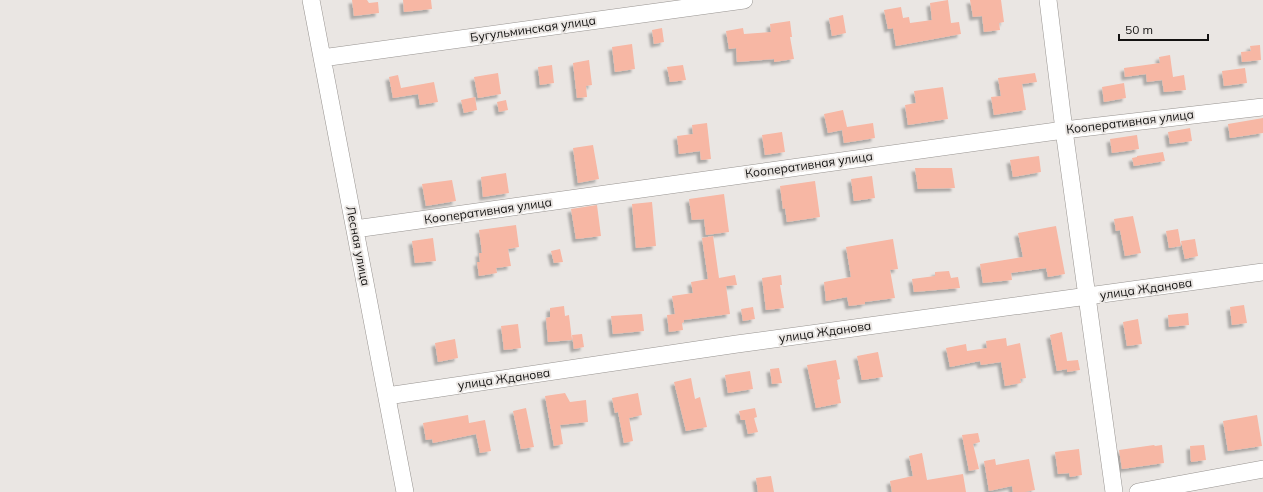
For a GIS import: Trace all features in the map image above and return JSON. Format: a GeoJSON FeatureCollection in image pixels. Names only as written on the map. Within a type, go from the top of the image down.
{"type":"FeatureCollection","features":[{"type":"Feature","properties":{"kind":"street","name":"Лесная улица"},"geometry":{"type":"LineString","coordinates":[[311,0],[405,492]]}},
{"type":"Feature","properties":{"kind":"street","name":"Бугульминская улица"},"geometry":{"type":"LineString","coordinates":[[322,58],[744,0]]}},
{"type":"Feature","properties":{"kind":"street"},"geometry":{"type":"LineString","coordinates":[[1048,0],[1064,130],[1114,492]]}},
{"type":"Feature","properties":{"kind":"street","name":"Кооперативная улица"},"geometry":{"type":"LineString","coordinates":[[355,230],[1064,130],[1263,107]]}},
{"type":"Feature","properties":{"kind":"street","name":"улица Жданова"},"geometry":{"type":"LineString","coordinates":[[387,396],[729,345],[1263,272]]}},
{"type":"Feature","properties":{"kind":"street"},"geometry":{"type":"LineString","coordinates":[[1138,492],[1263,469]]}},
{"type":"Feature","properties":{"kind":"building"},"geometry":{"type":"Polygon","coordinates":[[[352,0],[367,0],[369,3],[378,2],[379,13],[354,16],[352,0]]]}},
{"type":"Feature","properties":{"kind":"building"},"geometry":{"type":"Polygon","coordinates":[[[403,0],[431,0],[432,9],[404,12],[403,0]]]}},
{"type":"Feature","properties":{"kind":"building"},"geometry":{"type":"Polygon","coordinates":[[[948,0],[951,23],[959,22],[961,34],[896,46],[893,28],[888,29],[884,10],[901,7],[903,18],[909,17],[910,23],[932,20],[930,3],[948,0]]]}},
{"type":"Feature","properties":{"kind":"building"},"geometry":{"type":"Polygon","coordinates":[[[970,0],[1001,0],[1004,22],[999,23],[1000,30],[984,32],[982,16],[973,17],[970,0]]]}},
{"type":"Feature","properties":{"kind":"building"},"geometry":{"type":"Polygon","coordinates":[[[843,15],[846,33],[832,36],[829,18],[843,15]]]}},
{"type":"Feature","properties":{"kind":"building"},"geometry":{"type":"Polygon","coordinates":[[[790,21],[792,37],[790,37],[794,59],[774,62],[774,59],[737,62],[736,48],[729,49],[726,31],[743,28],[744,34],[771,32],[770,24],[790,21]]]}},
{"type":"Feature","properties":{"kind":"building"},"geometry":{"type":"Polygon","coordinates":[[[662,28],[664,42],[654,44],[652,30],[662,28]]]}},
{"type":"Feature","properties":{"kind":"building"},"geometry":{"type":"Polygon","coordinates":[[[632,44],[635,69],[615,72],[612,47],[632,44]]]}},
{"type":"Feature","properties":{"kind":"building"},"geometry":{"type":"Polygon","coordinates":[[[1260,45],[1261,60],[1242,62],[1241,52],[1251,51],[1250,46],[1260,45]]]}},
{"type":"Feature","properties":{"kind":"building"},"geometry":{"type":"Polygon","coordinates":[[[1170,55],[1173,77],[1184,75],[1186,90],[1164,92],[1162,80],[1147,82],[1146,74],[1125,77],[1124,68],[1160,63],[1159,57],[1170,55]]]}},
{"type":"Feature","properties":{"kind":"building"},"geometry":{"type":"Polygon","coordinates":[[[589,60],[592,85],[586,86],[587,97],[577,98],[573,63],[589,60]]]}},
{"type":"Feature","properties":{"kind":"building"},"geometry":{"type":"Polygon","coordinates":[[[552,65],[554,83],[540,85],[538,67],[552,65]]]}},
{"type":"Feature","properties":{"kind":"building"},"geometry":{"type":"Polygon","coordinates":[[[683,65],[686,80],[670,82],[667,67],[683,65]]]}},
{"type":"Feature","properties":{"kind":"building"},"geometry":{"type":"Polygon","coordinates":[[[1245,68],[1247,83],[1224,86],[1222,71],[1245,68]]]}},
{"type":"Feature","properties":{"kind":"building"},"geometry":{"type":"Polygon","coordinates":[[[498,73],[501,94],[478,98],[474,77],[498,73]]]}},
{"type":"Feature","properties":{"kind":"building"},"geometry":{"type":"Polygon","coordinates":[[[1035,73],[1037,82],[1022,84],[1026,110],[994,115],[991,97],[1001,96],[998,78],[1035,73]]]}},
{"type":"Feature","properties":{"kind":"building"},"geometry":{"type":"Polygon","coordinates":[[[398,75],[401,88],[434,82],[438,102],[420,105],[418,94],[393,98],[389,77],[398,75]]]}},
{"type":"Feature","properties":{"kind":"building"},"geometry":{"type":"Polygon","coordinates":[[[1124,83],[1126,98],[1104,102],[1102,87],[1124,83]]]}},
{"type":"Feature","properties":{"kind":"building"},"geometry":{"type":"Polygon","coordinates":[[[943,87],[948,119],[908,125],[905,105],[916,103],[914,91],[943,87]]]}},
{"type":"Feature","properties":{"kind":"building"},"geometry":{"type":"Polygon","coordinates":[[[475,97],[477,110],[464,113],[461,100],[475,97]]]}},
{"type":"Feature","properties":{"kind":"building"},"geometry":{"type":"Polygon","coordinates":[[[506,100],[508,110],[499,112],[497,102],[506,100]]]}},
{"type":"Feature","properties":{"kind":"building"},"geometry":{"type":"Polygon","coordinates":[[[843,110],[847,127],[873,123],[875,138],[844,143],[842,130],[828,133],[824,114],[843,110]]]}},
{"type":"Feature","properties":{"kind":"building"},"geometry":{"type":"Polygon","coordinates":[[[1263,118],[1263,133],[1230,138],[1228,124],[1263,118]]]}},
{"type":"Feature","properties":{"kind":"building"},"geometry":{"type":"Polygon","coordinates":[[[707,123],[711,159],[701,160],[700,151],[679,154],[677,136],[693,134],[692,125],[707,123]]]}},
{"type":"Feature","properties":{"kind":"building"},"geometry":{"type":"Polygon","coordinates":[[[1190,128],[1192,141],[1170,144],[1168,132],[1190,128]]]}},
{"type":"Feature","properties":{"kind":"building"},"geometry":{"type":"Polygon","coordinates":[[[782,132],[785,152],[765,155],[762,135],[782,132]]]}},
{"type":"Feature","properties":{"kind":"building"},"geometry":{"type":"Polygon","coordinates":[[[1137,135],[1139,149],[1112,153],[1110,139],[1137,135]]]}},
{"type":"Feature","properties":{"kind":"building"},"geometry":{"type":"Polygon","coordinates":[[[593,145],[599,179],[578,183],[573,148],[593,145]]]}},
{"type":"Feature","properties":{"kind":"building"},"geometry":{"type":"Polygon","coordinates":[[[1163,152],[1165,161],[1134,166],[1132,158],[1163,152]]]}},
{"type":"Feature","properties":{"kind":"building"},"geometry":{"type":"Polygon","coordinates":[[[1039,156],[1041,172],[1013,177],[1010,160],[1039,156]]]}},
{"type":"Feature","properties":{"kind":"building"},"geometry":{"type":"Polygon","coordinates":[[[915,168],[952,168],[955,188],[918,189],[915,168]]]}},
{"type":"Feature","properties":{"kind":"building"},"geometry":{"type":"Polygon","coordinates":[[[506,173],[509,193],[483,197],[481,177],[506,173]]]}},
{"type":"Feature","properties":{"kind":"building"},"geometry":{"type":"Polygon","coordinates":[[[872,176],[875,198],[854,201],[851,179],[872,176]]]}},
{"type":"Feature","properties":{"kind":"building"},"geometry":{"type":"Polygon","coordinates":[[[452,180],[456,201],[426,206],[422,184],[452,180]]]}},
{"type":"Feature","properties":{"kind":"building"},"geometry":{"type":"Polygon","coordinates":[[[815,181],[820,217],[787,222],[785,208],[783,209],[780,186],[815,181]]]}},
{"type":"Feature","properties":{"kind":"building"},"geometry":{"type":"Polygon","coordinates":[[[724,194],[729,232],[706,235],[704,219],[692,220],[689,199],[724,194]]]}},
{"type":"Feature","properties":{"kind":"building"},"geometry":{"type":"Polygon","coordinates":[[[652,202],[656,246],[636,248],[632,204],[652,202]]]}},
{"type":"Feature","properties":{"kind":"building"},"geometry":{"type":"Polygon","coordinates":[[[597,205],[601,236],[576,239],[571,209],[597,205]]]}},
{"type":"Feature","properties":{"kind":"building"},"geometry":{"type":"Polygon","coordinates":[[[1133,216],[1141,253],[1125,256],[1120,230],[1116,231],[1114,219],[1133,216]]]}},
{"type":"Feature","properties":{"kind":"building"},"geometry":{"type":"Polygon","coordinates":[[[516,225],[519,247],[508,249],[511,266],[496,268],[497,273],[479,276],[477,262],[480,262],[479,253],[482,253],[479,230],[516,225]]]}},
{"type":"Feature","properties":{"kind":"building"},"geometry":{"type":"Polygon","coordinates":[[[1056,226],[1065,274],[1048,277],[1046,268],[1011,273],[1012,280],[983,283],[980,264],[1023,257],[1018,233],[1056,226]]]}},
{"type":"Feature","properties":{"kind":"building"},"geometry":{"type":"Polygon","coordinates":[[[1178,229],[1181,246],[1169,248],[1166,231],[1178,229]]]}},
{"type":"Feature","properties":{"kind":"building"},"geometry":{"type":"Polygon","coordinates":[[[713,236],[719,278],[735,275],[737,285],[726,286],[730,314],[684,320],[682,323],[683,330],[669,332],[667,315],[675,314],[672,296],[693,293],[691,282],[708,279],[702,238],[713,236]]]}},
{"type":"Feature","properties":{"kind":"building"},"geometry":{"type":"Polygon","coordinates":[[[433,238],[436,261],[415,263],[412,241],[433,238]]]}},
{"type":"Feature","properties":{"kind":"building"},"geometry":{"type":"Polygon","coordinates":[[[893,239],[898,269],[890,270],[895,298],[849,306],[847,297],[826,301],[824,282],[851,277],[846,247],[893,239]]]}},
{"type":"Feature","properties":{"kind":"building"},"geometry":{"type":"Polygon","coordinates":[[[1195,239],[1198,256],[1185,259],[1181,241],[1195,239]]]}},
{"type":"Feature","properties":{"kind":"building"},"geometry":{"type":"Polygon","coordinates":[[[560,249],[563,262],[554,263],[551,251],[560,249]]]}},
{"type":"Feature","properties":{"kind":"building"},"geometry":{"type":"Polygon","coordinates":[[[949,271],[951,278],[958,277],[960,288],[914,292],[912,279],[935,276],[935,272],[949,271]]]}},
{"type":"Feature","properties":{"kind":"building"},"geometry":{"type":"Polygon","coordinates":[[[781,275],[782,285],[780,285],[784,308],[766,310],[762,278],[781,275]]]}},
{"type":"Feature","properties":{"kind":"building"},"geometry":{"type":"Polygon","coordinates":[[[1244,305],[1247,323],[1232,325],[1230,307],[1244,305]]]}},
{"type":"Feature","properties":{"kind":"building"},"geometry":{"type":"Polygon","coordinates":[[[564,306],[565,316],[569,315],[572,340],[548,342],[546,318],[550,317],[550,308],[564,306]]]}},
{"type":"Feature","properties":{"kind":"building"},"geometry":{"type":"Polygon","coordinates":[[[753,307],[755,319],[743,321],[741,309],[753,307]]]}},
{"type":"Feature","properties":{"kind":"building"},"geometry":{"type":"Polygon","coordinates":[[[1188,313],[1189,325],[1169,327],[1168,315],[1188,313]]]}},
{"type":"Feature","properties":{"kind":"building"},"geometry":{"type":"Polygon","coordinates":[[[642,314],[644,331],[613,334],[611,316],[642,314]]]}},
{"type":"Feature","properties":{"kind":"building"},"geometry":{"type":"Polygon","coordinates":[[[1138,319],[1142,344],[1127,346],[1123,322],[1138,319]]]}},
{"type":"Feature","properties":{"kind":"building"},"geometry":{"type":"Polygon","coordinates":[[[518,324],[521,348],[504,350],[501,326],[518,324]]]}},
{"type":"Feature","properties":{"kind":"building"},"geometry":{"type":"Polygon","coordinates":[[[1062,332],[1067,361],[1078,360],[1080,370],[1067,372],[1067,369],[1057,371],[1050,335],[1062,332]]]}},
{"type":"Feature","properties":{"kind":"building"},"geometry":{"type":"Polygon","coordinates":[[[582,334],[584,347],[574,349],[572,335],[582,334]]]}},
{"type":"Feature","properties":{"kind":"building"},"geometry":{"type":"Polygon","coordinates":[[[1006,338],[1007,346],[1020,343],[1026,378],[1020,379],[1021,383],[1005,386],[1001,362],[981,365],[980,361],[950,367],[946,348],[966,344],[967,351],[987,348],[986,341],[1006,338]]]}},
{"type":"Feature","properties":{"kind":"building"},"geometry":{"type":"Polygon","coordinates":[[[455,339],[458,358],[438,362],[435,343],[455,339]]]}},
{"type":"Feature","properties":{"kind":"building"},"geometry":{"type":"Polygon","coordinates":[[[878,352],[883,377],[862,380],[857,356],[878,352]]]}},
{"type":"Feature","properties":{"kind":"building"},"geometry":{"type":"Polygon","coordinates":[[[836,360],[840,379],[837,380],[841,403],[816,408],[807,365],[836,360]]]}},
{"type":"Feature","properties":{"kind":"building"},"geometry":{"type":"Polygon","coordinates":[[[779,368],[782,383],[772,384],[770,369],[779,368]]]}},
{"type":"Feature","properties":{"kind":"building"},"geometry":{"type":"Polygon","coordinates":[[[750,371],[753,389],[728,393],[725,375],[750,371]]]}},
{"type":"Feature","properties":{"kind":"building"},"geometry":{"type":"Polygon","coordinates":[[[691,378],[695,399],[700,397],[707,427],[686,431],[674,382],[691,378]]]}},
{"type":"Feature","properties":{"kind":"building"},"geometry":{"type":"Polygon","coordinates":[[[565,393],[570,402],[586,400],[588,422],[560,425],[563,444],[554,446],[545,396],[565,393]]]}},
{"type":"Feature","properties":{"kind":"building"},"geometry":{"type":"Polygon","coordinates":[[[638,393],[642,415],[629,418],[633,441],[624,443],[618,412],[615,413],[612,398],[638,393]]]}},
{"type":"Feature","properties":{"kind":"building"},"geometry":{"type":"Polygon","coordinates":[[[526,408],[534,447],[521,449],[513,411],[526,408]]]}},
{"type":"Feature","properties":{"kind":"building"},"geometry":{"type":"Polygon","coordinates":[[[755,408],[757,417],[754,418],[758,432],[748,434],[745,420],[741,420],[739,411],[755,408]]]}},
{"type":"Feature","properties":{"kind":"building"},"geometry":{"type":"Polygon","coordinates":[[[468,415],[469,423],[485,420],[491,451],[480,453],[476,434],[433,443],[432,439],[426,440],[423,423],[468,415]]]}},
{"type":"Feature","properties":{"kind":"building"},"geometry":{"type":"Polygon","coordinates":[[[1257,415],[1262,446],[1228,451],[1223,421],[1257,415]]]}},
{"type":"Feature","properties":{"kind":"building"},"geometry":{"type":"Polygon","coordinates":[[[978,433],[980,442],[973,444],[979,469],[969,471],[962,435],[978,433]]]}},
{"type":"Feature","properties":{"kind":"building"},"geometry":{"type":"Polygon","coordinates":[[[1162,445],[1164,463],[1122,469],[1119,450],[1162,445]]]}},
{"type":"Feature","properties":{"kind":"building"},"geometry":{"type":"Polygon","coordinates":[[[1204,445],[1206,460],[1191,462],[1190,446],[1204,445]]]}},
{"type":"Feature","properties":{"kind":"building"},"geometry":{"type":"Polygon","coordinates":[[[1079,449],[1082,475],[1070,477],[1069,473],[1058,474],[1055,452],[1079,449]]]}},
{"type":"Feature","properties":{"kind":"building"},"geometry":{"type":"Polygon","coordinates":[[[922,453],[927,480],[963,474],[966,492],[892,492],[890,481],[913,476],[909,456],[922,453]]]}},
{"type":"Feature","properties":{"kind":"building"},"geometry":{"type":"Polygon","coordinates":[[[995,459],[996,465],[1029,459],[1035,490],[1013,492],[1012,486],[989,491],[984,461],[995,459]]]}},
{"type":"Feature","properties":{"kind":"building"},"geometry":{"type":"Polygon","coordinates":[[[771,476],[774,492],[758,492],[756,478],[771,476]]]}}]}
